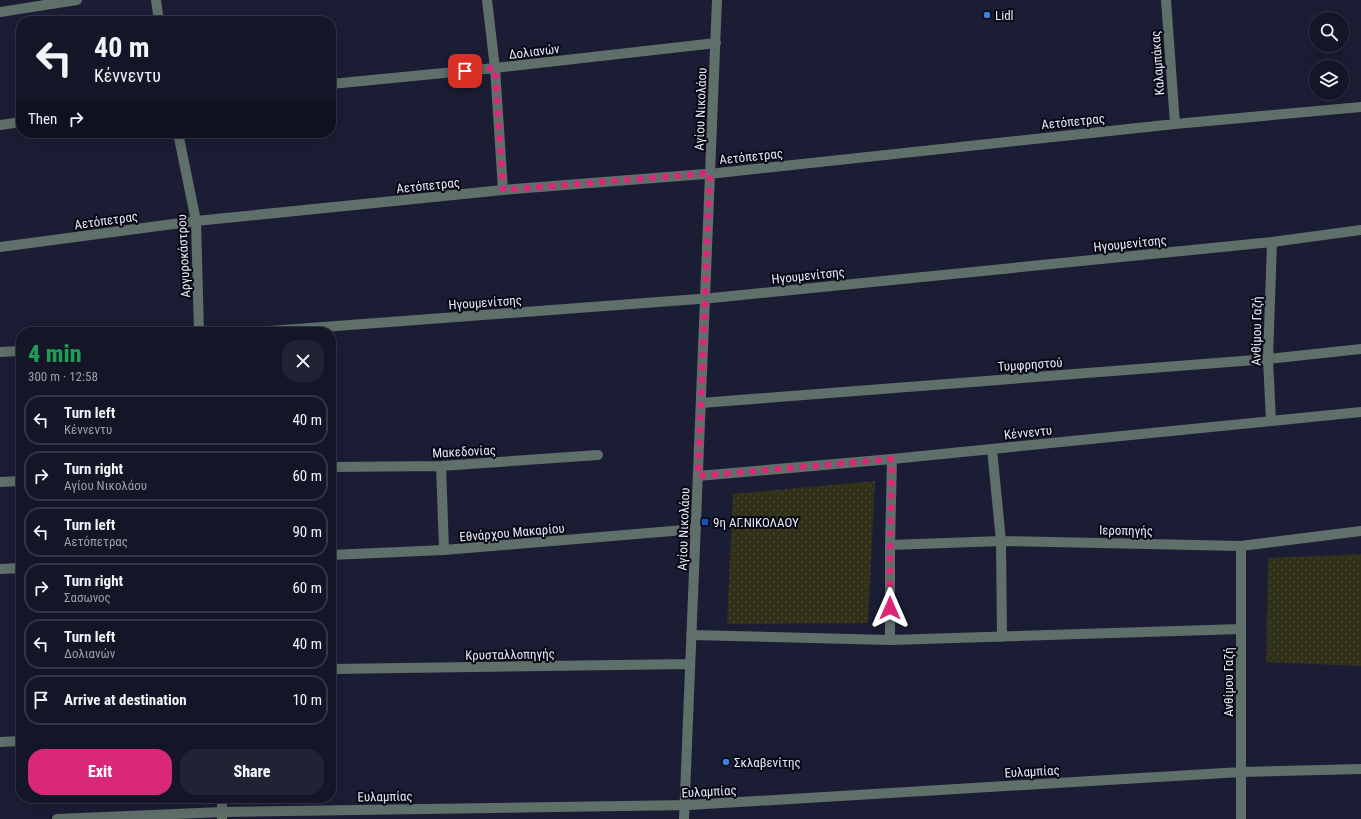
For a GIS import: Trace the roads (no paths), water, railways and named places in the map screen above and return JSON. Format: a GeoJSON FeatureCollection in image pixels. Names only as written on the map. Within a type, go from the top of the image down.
{"type":"FeatureCollection","features":[{"type":"Feature","properties":{"kind":"street"},"geometry":{"type":"LineString","coordinates":[[0,12],[77,0]]}},
{"type":"Feature","properties":{"kind":"street"},"geometry":{"type":"LineString","coordinates":[[156,0],[159,16]]}},
{"type":"Feature","properties":{"kind":"street"},"geometry":{"type":"LineString","coordinates":[[487,0],[495,68],[503,190]]}},
{"type":"Feature","properties":{"kind":"street","name":"Αγίου Νικολάου"},"geometry":{"type":"LineString","coordinates":[[684,819],[717,0]]}},
{"type":"Feature","properties":{"kind":"street","name":"Καλαμπάκας"},"geometry":{"type":"LineString","coordinates":[[1166,0],[1175,124]]}},
{"type":"Feature","properties":{"kind":"street","name":"Δολιανών"},"geometry":{"type":"LineString","coordinates":[[336,84],[495,68],[716,43]]}},
{"type":"Feature","properties":{"kind":"street","name":"Αετόπετρας"},"geometry":{"type":"LineString","coordinates":[[0,247],[196,221],[503,190],[710,173],[1175,124],[1361,107]]}},
{"type":"Feature","properties":{"kind":"street"},"geometry":{"type":"LineString","coordinates":[[0,125],[16,123]]}},
{"type":"Feature","properties":{"kind":"street","name":"Αργυροκάστρου"},"geometry":{"type":"LineString","coordinates":[[179,138],[196,221],[199,327]]}},
{"type":"Feature","properties":{"kind":"street","name":"Ηγουμενίτσης"},"geometry":{"type":"LineString","coordinates":[[324,327],[705,299],[1272,242],[1361,230]]}},
{"type":"Feature","properties":{"kind":"street","name":"Ανθίμου Γαζή"},"geometry":{"type":"LineString","coordinates":[[1271,421],[1268,359],[1272,242]]}},
{"type":"Feature","properties":{"kind":"street","name":"Τυμφρηστού"},"geometry":{"type":"LineString","coordinates":[[701,403],[1268,359],[1361,349]]}},
{"type":"Feature","properties":{"kind":"street"},"geometry":{"type":"LineString","coordinates":[[0,352],[16,351]]}},
{"type":"Feature","properties":{"kind":"street","name":"Κέννεντυ"},"geometry":{"type":"LineString","coordinates":[[698,476],[892,459],[1361,412]]}},
{"type":"Feature","properties":{"kind":"street"},"geometry":{"type":"LineString","coordinates":[[992,449],[1000,541],[1002,637]]}},
{"type":"Feature","properties":{"kind":"street","name":"Μακεδονίας"},"geometry":{"type":"LineString","coordinates":[[336,467],[440,466],[598,456]]}},
{"type":"Feature","properties":{"kind":"street"},"geometry":{"type":"LineString","coordinates":[[890,640],[892,459]]}},
{"type":"Feature","properties":{"kind":"street"},"geometry":{"type":"LineString","coordinates":[[440,466],[444,550]]}},
{"type":"Feature","properties":{"kind":"street"},"geometry":{"type":"LineString","coordinates":[[0,482],[16,481]]}},
{"type":"Feature","properties":{"kind":"street","name":"Εθνάρχου Μακαρίου"},"geometry":{"type":"LineString","coordinates":[[336,555],[444,550],[696,529]]}},
{"type":"Feature","properties":{"kind":"street","name":"Ιεροπηγής"},"geometry":{"type":"LineString","coordinates":[[890,546],[1000,541],[1241,546],[1361,531]]}},
{"type":"Feature","properties":{"kind":"street","name":"Ανθίμου Γαζή"},"geometry":{"type":"LineString","coordinates":[[1241,546],[1241,819]]}},
{"type":"Feature","properties":{"kind":"street"},"geometry":{"type":"LineString","coordinates":[[0,569],[16,568]]}},
{"type":"Feature","properties":{"kind":"street"},"geometry":{"type":"LineString","coordinates":[[691,635],[890,640],[1241,629]]}},
{"type":"Feature","properties":{"kind":"street","name":"Κρυσταλλοπηγής"},"geometry":{"type":"LineString","coordinates":[[336,669],[690,664]]}},
{"type":"Feature","properties":{"kind":"street"},"geometry":{"type":"LineString","coordinates":[[0,742],[16,742]]}},
{"type":"Feature","properties":{"kind":"street","name":"Ευλαμπίας"},"geometry":{"type":"LineString","coordinates":[[57,819],[684,805],[1241,772],[1361,769]]}},
{"type":"Feature","properties":{"kind":"street"},"geometry":{"type":"LineString","coordinates":[[222,803],[222,815]]}},
{"type":"Feature","properties":{"kind":"place","name":"Lidl"},"geometry":{"type":"Point","coordinates":[987,15]}},
{"type":"Feature","properties":{"kind":"place","name":"9η ΑΓ.ΝΙΚΟΛΑΟΥ"},"geometry":{"type":"Point","coordinates":[705,522]}},
{"type":"Feature","properties":{"kind":"place","name":"Σκλαβενίτης"},"geometry":{"type":"Point","coordinates":[726,762]}}]}
